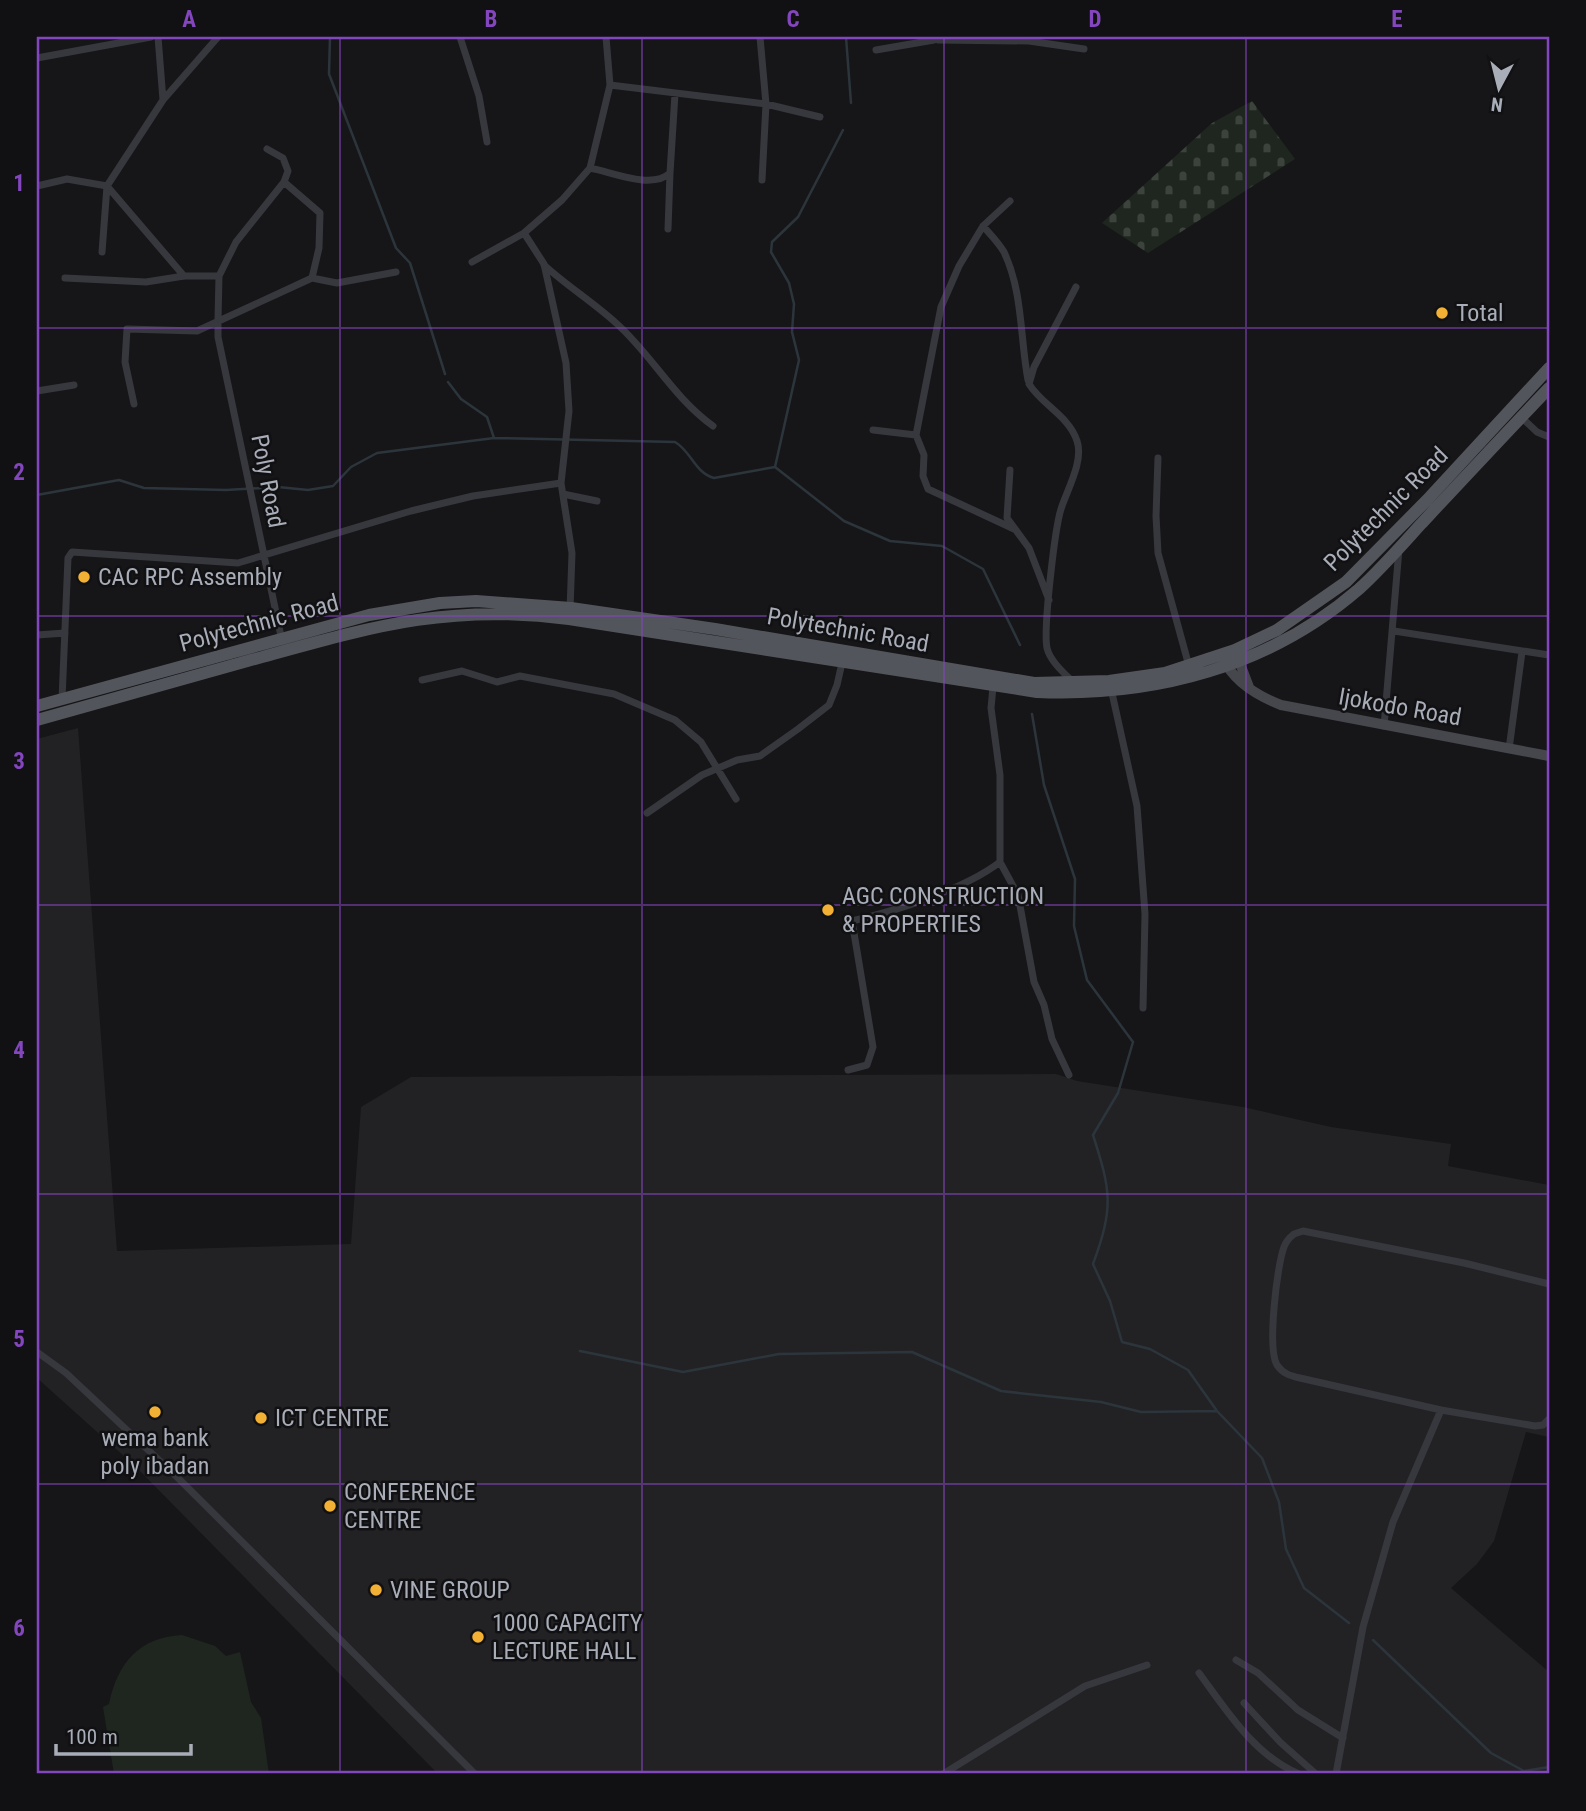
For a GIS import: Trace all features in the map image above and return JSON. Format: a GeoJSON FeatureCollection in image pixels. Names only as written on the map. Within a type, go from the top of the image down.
{"type":"FeatureCollection","features":[{"type":"Feature","properties":{"kind":"main road","name":"Polytechnic Road"},"geometry":{"type":"LineString","coordinates":[[1237,656],[1293,621],[1346,582],[1419,509],[1549,368]]}},
{"type":"Feature","properties":{"kind":"main road","name":"Polytechnic Road"},"geometry":{"type":"LineString","coordinates":[[37,720],[107,693],[283,645],[369,615],[440,603],[512,601],[842,663],[993,687],[1038,692],[1112,693],[1165,685],[1319,619],[1360,588],[1549,388]]}},
{"type":"Feature","properties":{"kind":"main road","name":"Polytechnic Road"},"geometry":{"type":"LineString","coordinates":[[570,614],[715,629],[1034,683],[1073,683],[1144,677],[1224,661]]}},
{"type":"Feature","properties":{"kind":"main road"},"geometry":{"type":"LineString","coordinates":[[1237,656],[1249,687]]}},
{"type":"Feature","properties":{"kind":"main road","name":"Ijokodo Road"},"geometry":{"type":"LineString","coordinates":[[1224,661],[1258,695],[1281,705],[1549,756]]}},
{"type":"Feature","properties":{"kind":"main road","name":"Polytechnic Road"},"geometry":{"type":"LineString","coordinates":[[37,706],[62,699],[107,693]]}},
{"type":"Feature","properties":{"kind":"street"},"geometry":{"type":"LineString","coordinates":[[37,58],[151,37]]}},
{"type":"Feature","properties":{"kind":"street"},"geometry":{"type":"LineString","coordinates":[[158,37],[163,100]]}},
{"type":"Feature","properties":{"kind":"street"},"geometry":{"type":"LineString","coordinates":[[102,252],[107,186],[163,100],[218,37]]}},
{"type":"Feature","properties":{"kind":"street"},"geometry":{"type":"LineString","coordinates":[[460,37],[479,96],[487,142]]}},
{"type":"Feature","properties":{"kind":"street"},"geometry":{"type":"LineString","coordinates":[[472,262],[524,233],[562,200],[590,168],[610,85],[606,37]]}},
{"type":"Feature","properties":{"kind":"street"},"geometry":{"type":"LineString","coordinates":[[760,37],[766,104],[762,180]]}},
{"type":"Feature","properties":{"kind":"street"},"geometry":{"type":"LineString","coordinates":[[876,50],[933,38],[1038,41],[1084,49]]}},
{"type":"Feature","properties":{"kind":"street"},"geometry":{"type":"LineString","coordinates":[[610,85],[766,104],[820,117]]}},
{"type":"Feature","properties":{"kind":"street"},"geometry":{"type":"LineString","coordinates":[[668,229],[675,94]]}},
{"type":"Feature","properties":{"kind":"street"},"geometry":{"type":"LineString","coordinates":[[65,278],[146,282],[184,276],[219,276],[236,242],[284,182],[288,171],[287,164],[267,149]]}},
{"type":"Feature","properties":{"kind":"street"},"geometry":{"type":"LineString","coordinates":[[590,168],[649,180],[665,178],[670,173]]}},
{"type":"Feature","properties":{"kind":"street"},"geometry":{"type":"LineString","coordinates":[[37,186],[67,179],[107,186],[184,276]]}},
{"type":"Feature","properties":{"kind":"street"},"geometry":{"type":"LineString","coordinates":[[284,182],[320,213],[319,248],[312,278]]}},
{"type":"Feature","properties":{"kind":"street"},"geometry":{"type":"LineString","coordinates":[[1010,201],[983,226],[959,266],[941,307],[916,435],[924,455],[923,476],[928,489],[1014,529]]}},
{"type":"Feature","properties":{"kind":"street"},"geometry":{"type":"LineString","coordinates":[[983,226],[1003,251],[1012,279],[1021,315],[1029,384],[1041,400],[1063,418],[1078,442],[1074,472],[1054,538],[1047,648],[1058,667],[1073,683]]}},
{"type":"Feature","properties":{"kind":"street"},"geometry":{"type":"LineString","coordinates":[[524,233],[544,264],[566,363],[569,411],[564,436],[561,483],[572,553],[570,614]]}},
{"type":"Feature","properties":{"kind":"street"},"geometry":{"type":"LineString","coordinates":[[544,264],[590,298],[617,323],[686,405],[713,426]]}},
{"type":"Feature","properties":{"kind":"street"},"geometry":{"type":"LineString","coordinates":[[134,404],[125,362],[127,329],[197,331],[207,328],[218,319],[312,278],[337,284],[396,272]]}},
{"type":"Feature","properties":{"kind":"street","name":"Poly Road"},"geometry":{"type":"LineString","coordinates":[[219,276],[218,337],[251,483],[263,558],[283,645]]}},
{"type":"Feature","properties":{"kind":"street"},"geometry":{"type":"LineString","coordinates":[[1029,384],[1034,367],[1076,287]]}},
{"type":"Feature","properties":{"kind":"street"},"geometry":{"type":"LineString","coordinates":[[37,391],[74,385]]}},
{"type":"Feature","properties":{"kind":"street"},"geometry":{"type":"LineString","coordinates":[[1521,417],[1537,432],[1549,437]]}},
{"type":"Feature","properties":{"kind":"street"},"geometry":{"type":"LineString","coordinates":[[873,430],[916,435]]}},
{"type":"Feature","properties":{"kind":"street"},"geometry":{"type":"LineString","coordinates":[[1158,458],[1158,553],[1189,666]]}},
{"type":"Feature","properties":{"kind":"street"},"geometry":{"type":"LineString","coordinates":[[1010,470],[1006,509],[1014,529],[1029,548],[1050,604]]}},
{"type":"Feature","properties":{"kind":"street"},"geometry":{"type":"LineString","coordinates":[[62,699],[69,554],[220,564],[263,558],[411,511],[474,496],[561,483]]}},
{"type":"Feature","properties":{"kind":"street"},"geometry":{"type":"LineString","coordinates":[[563,494],[597,501]]}},
{"type":"Feature","properties":{"kind":"street"},"geometry":{"type":"LineString","coordinates":[[1384,726],[1400,547]]}},
{"type":"Feature","properties":{"kind":"street"},"geometry":{"type":"LineString","coordinates":[[1394,631],[1549,655]]}},
{"type":"Feature","properties":{"kind":"street"},"geometry":{"type":"LineString","coordinates":[[37,635],[65,633]]}},
{"type":"Feature","properties":{"kind":"street"},"geometry":{"type":"LineString","coordinates":[[1509,748],[1522,652]]}},
{"type":"Feature","properties":{"kind":"street"},"geometry":{"type":"LineString","coordinates":[[647,813],[719,767],[760,756],[829,705],[842,663]]}},
{"type":"Feature","properties":{"kind":"street"},"geometry":{"type":"LineString","coordinates":[[422,680],[462,671],[497,682],[520,676],[577,684],[614,694],[675,720],[701,742],[719,767],[736,799]]}},
{"type":"Feature","properties":{"kind":"street"},"geometry":{"type":"LineString","coordinates":[[993,687],[991,708],[1000,775],[1000,862],[1018,895],[1034,982],[1044,1004],[1052,1039],[1069,1076]]}},
{"type":"Feature","properties":{"kind":"street"},"geometry":{"type":"LineString","coordinates":[[1112,693],[1137,806],[1145,914],[1143,1009]]}},
{"type":"Feature","properties":{"kind":"street"},"geometry":{"type":"LineString","coordinates":[[848,1070],[867,1065],[873,1047],[852,921],[885,913],[982,876],[1000,862]]}},
{"type":"Feature","properties":{"kind":"street"},"geometry":{"type":"LineString","coordinates":[[1549,1284],[1464,1263],[1303,1231],[1294,1234],[1283,1248],[1273,1329],[1273,1357],[1278,1367],[1286,1374],[1441,1409],[1535,1426],[1543,1425],[1549,1419]]}},
{"type":"Feature","properties":{"kind":"street"},"geometry":{"type":"LineString","coordinates":[[37,1352],[66,1373],[178,1478],[475,1774]]}},
{"type":"Feature","properties":{"kind":"street"},"geometry":{"type":"LineString","coordinates":[[1336,1774],[1363,1627],[1393,1522],[1441,1409]]}},
{"type":"Feature","properties":{"kind":"street"},"geometry":{"type":"LineString","coordinates":[[1236,1660],[1258,1673],[1298,1710],[1343,1738]]}},
{"type":"Feature","properties":{"kind":"street"},"geometry":{"type":"LineString","coordinates":[[943,1774],[1085,1686],[1147,1665]]}},
{"type":"Feature","properties":{"kind":"street"},"geometry":{"type":"LineString","coordinates":[[1199,1673],[1258,1747],[1275,1764],[1298,1774]]}},
{"type":"Feature","properties":{"kind":"street"},"geometry":{"type":"LineString","coordinates":[[1244,1703],[1280,1742],[1316,1774]]}},
{"type":"Feature","properties":{"kind":"shaded area"},"geometry":{"type":"Polygon","coordinates":[[[78,728],[117,1251],[351,1244],[361,1107],[411,1077],[1056,1074],[1077,1081],[1243,1107],[1331,1127],[1451,1144],[1448,1166],[1549,1185],[1549,1437],[1526,1432],[1494,1541],[1477,1564],[1451,1588],[1549,1672],[1549,1774],[438,1774],[136,1467],[37,1378],[37,739],[78,728]]]}},
{"type":"Feature","properties":{"kind":"green space"},"geometry":{"type":"Polygon","coordinates":[[[1252,101],[1295,159],[1148,253],[1102,223],[1212,123],[1252,101]]]}},
{"type":"Feature","properties":{"kind":"green space"},"geometry":{"type":"Polygon","coordinates":[[[182,1635],[215,1646],[226,1656],[240,1652],[251,1702],[261,1718],[269,1774],[114,1774],[103,1707],[109,1704],[118,1677],[132,1655],[154,1641],[182,1635]]]}},
{"type":"Feature","properties":{"kind":"waterway"},"geometry":{"type":"LineString","coordinates":[[330,37],[329,74],[396,248],[410,263],[445,374]]}},
{"type":"Feature","properties":{"kind":"waterway"},"geometry":{"type":"LineString","coordinates":[[846,37],[851,103]]}},
{"type":"Feature","properties":{"kind":"waterway"},"geometry":{"type":"LineString","coordinates":[[775,467],[799,360],[792,332],[794,304],[789,283],[771,252],[772,242],[798,217],[843,130]]}},
{"type":"Feature","properties":{"kind":"waterway"},"geometry":{"type":"LineString","coordinates":[[448,382],[461,399],[487,417],[494,438]]}},
{"type":"Feature","properties":{"kind":"waterway"},"geometry":{"type":"LineString","coordinates":[[37,495],[119,480],[144,488],[226,490],[278,487],[308,490],[333,486],[351,467],[377,453],[494,438],[675,442],[697,467],[714,478],[775,467],[844,521],[890,541],[942,546],[983,569],[1020,645]]}},
{"type":"Feature","properties":{"kind":"waterway"},"geometry":{"type":"LineString","coordinates":[[1032,714],[1044,785],[1075,879],[1074,926],[1087,980],[1133,1042],[1118,1093],[1093,1135],[1104,1171],[1108,1199],[1104,1228],[1093,1264],[1110,1301],[1122,1342],[1150,1349],[1188,1370],[1217,1411],[1262,1458],[1279,1502],[1286,1549],[1304,1588],[1349,1623]]}},
{"type":"Feature","properties":{"kind":"waterway"},"geometry":{"type":"LineString","coordinates":[[580,1351],[683,1372],[779,1354],[912,1352],[1001,1391],[1101,1402],[1141,1412],[1217,1411]]}},
{"type":"Feature","properties":{"kind":"waterway"},"geometry":{"type":"LineString","coordinates":[[1373,1640],[1491,1753],[1524,1771],[1549,1767]]}},
{"type":"Feature","properties":{"kind":"place","name":"Total"},"geometry":{"type":"Point","coordinates":[1442,313]}},
{"type":"Feature","properties":{"kind":"place","name":"CAC RPC Assembly"},"geometry":{"type":"Point","coordinates":[84,577]}},
{"type":"Feature","properties":{"kind":"place","name":"AGC CONSTRUCTION & PROPERTIES"},"geometry":{"type":"Point","coordinates":[828,910]}},
{"type":"Feature","properties":{"kind":"place","name":"wema bank poly ibadan"},"geometry":{"type":"Point","coordinates":[155,1412]}},
{"type":"Feature","properties":{"kind":"place","name":"ICT CENTRE"},"geometry":{"type":"Point","coordinates":[261,1418]}},
{"type":"Feature","properties":{"kind":"place","name":"CONFERENCE CENTRE"},"geometry":{"type":"Point","coordinates":[330,1506]}},
{"type":"Feature","properties":{"kind":"place","name":"VINE GROUP"},"geometry":{"type":"Point","coordinates":[376,1590]}},
{"type":"Feature","properties":{"kind":"place","name":"1000 CAPACITY LECTURE HALL"},"geometry":{"type":"Point","coordinates":[478,1637]}}]}
